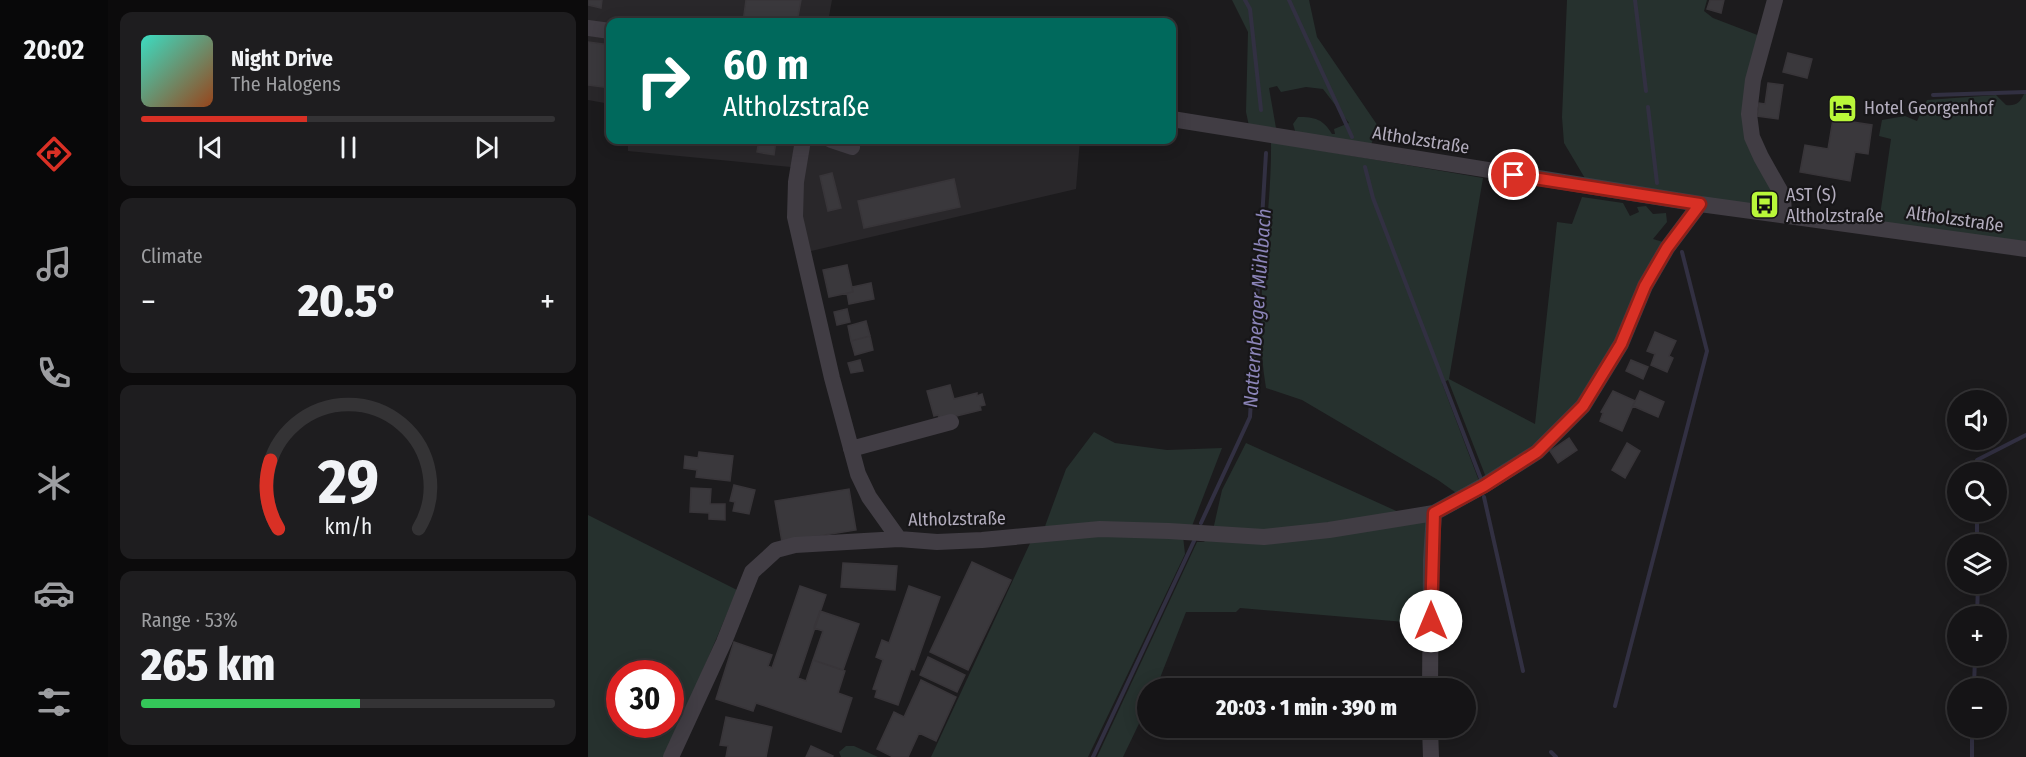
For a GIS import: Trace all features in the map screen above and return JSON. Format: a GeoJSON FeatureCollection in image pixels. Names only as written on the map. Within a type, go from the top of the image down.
{"type":"FeatureCollection","features":[{"type":"Feature","properties":{"kind":"street"},"geometry":{"type":"LineString","coordinates":[[1775,0],[1753,80],[1749,114],[1752,136],[1783,196],[1784,215]]}},
{"type":"Feature","properties":{"kind":"street"},"geometry":{"type":"LineString","coordinates":[[588,28],[606,30]]}},
{"type":"Feature","properties":{"kind":"street","name":"Altholzstraße"},"geometry":{"type":"LineString","coordinates":[[1176,120],[1700,204],[2026,249]]}},
{"type":"Feature","properties":{"kind":"street","name":"Altholzstraße"},"geometry":{"type":"LineString","coordinates":[[802,144],[796,182],[795,217],[832,378],[858,474],[869,497],[899,539],[937,542],[1100,529],[1264,537],[1329,530],[1434,513],[1484,486],[1537,452],[1583,406],[1621,344],[1645,286],[1667,248],[1700,204]]}},
{"type":"Feature","properties":{"kind":"street"},"geometry":{"type":"LineString","coordinates":[[843,144],[852,147]]}},
{"type":"Feature","properties":{"kind":"street"},"geometry":{"type":"LineString","coordinates":[[851,449],[951,422]]}},
{"type":"Feature","properties":{"kind":"street"},"geometry":{"type":"LineString","coordinates":[[1430,678],[1431,560],[1434,513]]}},
{"type":"Feature","properties":{"kind":"street"},"geometry":{"type":"LineString","coordinates":[[671,757],[724,642],[752,572],[776,550],[795,545],[899,539]]}},
{"type":"Feature","properties":{"kind":"street"},"geometry":{"type":"LineString","coordinates":[[1430,738],[1431,757]]}},
{"type":"Feature","properties":{"kind":"shaded area"},"geometry":{"type":"Polygon","coordinates":[[[588,0],[832,0],[829,18],[606,18],[606,103],[588,100],[588,0]]]}},
{"type":"Feature","properties":{"kind":"shaded area"},"geometry":{"type":"Polygon","coordinates":[[[1232,0],[1309,0],[1317,37],[1380,129],[1380,138],[1374,137],[1370,147],[1296,134],[1293,124],[1298,117],[1318,120],[1332,134],[1335,134],[1334,129],[1349,123],[1323,89],[1306,87],[1281,92],[1277,86],[1269,88],[1276,128],[1249,126],[1246,112],[1248,32],[1232,0]]]}},
{"type":"Feature","properties":{"kind":"shaded area"},"geometry":{"type":"Polygon","coordinates":[[[1567,0],[1707,0],[1704,11],[1713,18],[1760,36],[1744,99],[1774,192],[1775,200],[1770,207],[1586,180],[1564,143],[1562,117],[1567,0]]]}},
{"type":"Feature","properties":{"kind":"shaded area"},"geometry":{"type":"Polygon","coordinates":[[[2026,94],[2026,242],[1879,222],[1891,139],[1879,136],[1882,120],[1905,116],[1917,121],[1927,100],[1996,95],[2006,105],[2009,105],[2017,103],[2026,94]]]}},
{"type":"Feature","properties":{"kind":"shaded area"},"geometry":{"type":"Polygon","coordinates":[[[1271,142],[1483,178],[1449,379],[1535,424],[1557,222],[1572,224],[1582,197],[1623,203],[1630,216],[1639,212],[1637,207],[1646,206],[1653,214],[1666,213],[1667,222],[1653,239],[1663,242],[1627,320],[1584,396],[1551,431],[1487,480],[1448,380],[1442,383],[1479,481],[1459,495],[1438,480],[1302,400],[1266,388],[1261,327],[1271,142]]]}},
{"type":"Feature","properties":{"kind":"shaded area"},"geometry":{"type":"Polygon","coordinates":[[[628,144],[1080,144],[1076,189],[807,252],[791,167],[628,151],[628,144]]]}},
{"type":"Feature","properties":{"kind":"shaded area"},"geometry":{"type":"Polygon","coordinates":[[[1094,432],[1115,443],[1167,450],[1222,448],[1192,526],[1044,529],[1066,469],[1094,432]]]}},
{"type":"Feature","properties":{"kind":"shaded area"},"geometry":{"type":"Polygon","coordinates":[[[1246,443],[1403,514],[1271,532],[1213,530],[1222,490],[1246,443]]]}},
{"type":"Feature","properties":{"kind":"shaded area"},"geometry":{"type":"Polygon","coordinates":[[[588,515],[737,590],[684,715],[684,660],[606,660],[606,738],[674,738],[666,757],[588,757],[588,515]]]}},
{"type":"Feature","properties":{"kind":"shaded area"},"geometry":{"type":"Polygon","coordinates":[[[1426,516],[1428,624],[1240,608],[1236,612],[1186,612],[1160,678],[1137,678],[1137,728],[1123,757],[1097,757],[1197,542],[1204,542],[1207,538],[1426,516]]]}},
{"type":"Feature","properties":{"kind":"shaded area"},"geometry":{"type":"Polygon","coordinates":[[[1094,534],[1183,536],[1185,554],[1088,757],[931,757],[1032,539],[1094,534]]]}},
{"type":"Feature","properties":{"kind":"shaded area"},"geometry":{"type":"Polygon","coordinates":[[[846,746],[854,746],[878,757],[841,757],[839,752],[846,746]]]}},
{"type":"Feature","properties":{"kind":"building"},"geometry":{"type":"Polygon","coordinates":[[[588,0],[602,0],[601,8],[588,5],[588,0]]]}},
{"type":"Feature","properties":{"kind":"building"},"geometry":{"type":"Polygon","coordinates":[[[746,0],[801,0],[798,18],[744,18],[746,0]]]}},
{"type":"Feature","properties":{"kind":"building"},"geometry":{"type":"Polygon","coordinates":[[[1710,0],[1724,0],[1721,13],[1707,9],[1710,0]]]}},
{"type":"Feature","properties":{"kind":"building"},"geometry":{"type":"Polygon","coordinates":[[[588,42],[606,44],[606,87],[588,85],[588,42]]]}},
{"type":"Feature","properties":{"kind":"building"},"geometry":{"type":"Polygon","coordinates":[[[1788,53],[1812,59],[1807,78],[1783,72],[1788,53]]]}},
{"type":"Feature","properties":{"kind":"building"},"geometry":{"type":"Polygon","coordinates":[[[1768,83],[1783,85],[1778,119],[1757,116],[1759,103],[1765,104],[1768,83]]]}},
{"type":"Feature","properties":{"kind":"building"},"geometry":{"type":"Polygon","coordinates":[[[1833,119],[1872,125],[1868,154],[1855,152],[1850,181],[1800,172],[1805,145],[1828,149],[1833,119]]]}},
{"type":"Feature","properties":{"kind":"building"},"geometry":{"type":"Polygon","coordinates":[[[758,144],[775,144],[774,155],[757,152],[758,144]]]}},
{"type":"Feature","properties":{"kind":"building"},"geometry":{"type":"Polygon","coordinates":[[[832,173],[841,208],[828,211],[820,176],[832,173]]]}},
{"type":"Feature","properties":{"kind":"building"},"geometry":{"type":"Polygon","coordinates":[[[954,179],[960,207],[864,228],[858,201],[954,179]]]}},
{"type":"Feature","properties":{"kind":"building"},"geometry":{"type":"Polygon","coordinates":[[[847,265],[853,292],[829,297],[823,270],[847,265]]]}},
{"type":"Feature","properties":{"kind":"building"},"geometry":{"type":"Polygon","coordinates":[[[871,283],[874,299],[849,304],[847,293],[853,292],[852,287],[871,283]]]}},
{"type":"Feature","properties":{"kind":"building"},"geometry":{"type":"Polygon","coordinates":[[[847,309],[850,322],[837,325],[834,312],[847,309]]]}},
{"type":"Feature","properties":{"kind":"building"},"geometry":{"type":"Polygon","coordinates":[[[866,321],[870,336],[851,341],[848,326],[866,321]]]}},
{"type":"Feature","properties":{"kind":"building"},"geometry":{"type":"Polygon","coordinates":[[[1655,332],[1676,341],[1669,356],[1673,358],[1667,372],[1651,365],[1655,354],[1647,351],[1655,332]]]}},
{"type":"Feature","properties":{"kind":"building"},"geometry":{"type":"Polygon","coordinates":[[[870,336],[873,350],[855,355],[851,341],[870,336]]]}},
{"type":"Feature","properties":{"kind":"building"},"geometry":{"type":"Polygon","coordinates":[[[860,360],[863,371],[851,373],[848,363],[860,360]]]}},
{"type":"Feature","properties":{"kind":"building"},"geometry":{"type":"Polygon","coordinates":[[[1631,360],[1648,367],[1643,379],[1626,371],[1631,360]]]}},
{"type":"Feature","properties":{"kind":"building"},"geometry":{"type":"Polygon","coordinates":[[[950,385],[954,399],[977,393],[977,396],[982,394],[985,405],[980,406],[981,410],[940,420],[938,415],[934,416],[927,391],[950,385]]]}},
{"type":"Feature","properties":{"kind":"building"},"geometry":{"type":"Polygon","coordinates":[[[1613,391],[1635,401],[1622,431],[1600,421],[1603,413],[1601,412],[1613,391]]]}},
{"type":"Feature","properties":{"kind":"building"},"geometry":{"type":"Polygon","coordinates":[[[1640,391],[1664,402],[1658,417],[1633,406],[1640,391]]]}},
{"type":"Feature","properties":{"kind":"building"},"geometry":{"type":"Polygon","coordinates":[[[1569,438],[1577,450],[1558,463],[1550,451],[1569,438]]]}},
{"type":"Feature","properties":{"kind":"building"},"geometry":{"type":"Polygon","coordinates":[[[1627,443],[1640,451],[1625,478],[1612,470],[1627,443]]]}},
{"type":"Feature","properties":{"kind":"building"},"geometry":{"type":"Polygon","coordinates":[[[699,452],[733,456],[730,481],[696,477],[697,470],[684,468],[685,456],[698,458],[699,452]]]}},
{"type":"Feature","properties":{"kind":"building"},"geometry":{"type":"Polygon","coordinates":[[[734,485],[755,490],[749,514],[733,511],[735,502],[730,501],[734,485]]]}},
{"type":"Feature","properties":{"kind":"building"},"geometry":{"type":"Polygon","coordinates":[[[691,488],[711,489],[710,504],[725,504],[725,520],[709,519],[709,513],[690,512],[691,488]]]}},
{"type":"Feature","properties":{"kind":"building"},"geometry":{"type":"Polygon","coordinates":[[[849,489],[856,530],[782,542],[775,501],[849,489]]]}},
{"type":"Feature","properties":{"kind":"building"},"geometry":{"type":"Polygon","coordinates":[[[972,562],[1011,580],[968,670],[930,652],[972,562]]]}},
{"type":"Feature","properties":{"kind":"building"},"geometry":{"type":"Polygon","coordinates":[[[843,563],[897,566],[895,590],[841,587],[843,563]]]}},
{"type":"Feature","properties":{"kind":"building"},"geometry":{"type":"Polygon","coordinates":[[[800,586],[826,595],[798,678],[806,681],[813,660],[845,671],[838,693],[852,698],[841,732],[756,703],[753,711],[716,699],[734,642],[772,655],[768,666],[772,668],[800,586]]]}},
{"type":"Feature","properties":{"kind":"building"},"geometry":{"type":"Polygon","coordinates":[[[909,586],[940,597],[914,670],[911,669],[898,705],[875,697],[877,690],[873,689],[883,660],[876,657],[882,640],[889,643],[909,586]]]}},
{"type":"Feature","properties":{"kind":"building"},"geometry":{"type":"Polygon","coordinates":[[[820,611],[859,624],[843,670],[813,660],[823,631],[814,628],[820,611]]]}},
{"type":"Feature","properties":{"kind":"building"},"geometry":{"type":"Polygon","coordinates":[[[928,657],[965,675],[957,692],[920,675],[928,657]]]}},
{"type":"Feature","properties":{"kind":"building"},"geometry":{"type":"Polygon","coordinates":[[[921,680],[956,697],[936,741],[919,733],[908,757],[893,757],[877,749],[894,712],[904,717],[921,680]]]}},
{"type":"Feature","properties":{"kind":"building"},"geometry":{"type":"Polygon","coordinates":[[[726,717],[772,727],[766,757],[726,757],[728,746],[720,745],[726,717]]]}},
{"type":"Feature","properties":{"kind":"building"},"geometry":{"type":"Polygon","coordinates":[[[811,746],[833,756],[806,757],[811,746]]]}},
{"type":"Feature","properties":{"kind":"waterway","name":"Natternberger Mühlbach"},"geometry":{"type":"LineString","coordinates":[[1245,0],[1250,9],[1261,110]]}},
{"type":"Feature","properties":{"kind":"waterway"},"geometry":{"type":"LineString","coordinates":[[1289,0],[1352,137]]}},
{"type":"Feature","properties":{"kind":"waterway"},"geometry":{"type":"LineString","coordinates":[[1635,0],[1646,91]]}},
{"type":"Feature","properties":{"kind":"waterway"},"geometry":{"type":"LineString","coordinates":[[1933,95],[2026,92]]}},
{"type":"Feature","properties":{"kind":"waterway"},"geometry":{"type":"LineString","coordinates":[[1648,107],[1657,183]]}},
{"type":"Feature","properties":{"kind":"waterway","name":"Natternberger Mühlbach"},"geometry":{"type":"LineString","coordinates":[[1201,523],[1250,417],[1266,153]]}},
{"type":"Feature","properties":{"kind":"waterway"},"geometry":{"type":"LineString","coordinates":[[1365,167],[1373,198],[1481,479]]}},
{"type":"Feature","properties":{"kind":"waterway"},"geometry":{"type":"LineString","coordinates":[[1615,706],[1707,351],[1682,252]]}},
{"type":"Feature","properties":{"kind":"waterway"},"geometry":{"type":"LineString","coordinates":[[1977,462],[2026,435]]}},
{"type":"Feature","properties":{"kind":"waterway"},"geometry":{"type":"LineString","coordinates":[[1484,497],[1523,671]]}},
{"type":"Feature","properties":{"kind":"waterway"},"geometry":{"type":"LineString","coordinates":[[1977,522],[1977,534]]}},
{"type":"Feature","properties":{"kind":"waterway","name":"Natternberger Mühlbach"},"geometry":{"type":"LineString","coordinates":[[1093,757],[1194,541]]}},
{"type":"Feature","properties":{"kind":"waterway"},"geometry":{"type":"LineString","coordinates":[[1977,606],[1978,594]]}},
{"type":"Feature","properties":{"kind":"waterway"},"geometry":{"type":"LineString","coordinates":[[1974,678],[1975,666]]}},
{"type":"Feature","properties":{"kind":"waterway"},"geometry":{"type":"LineString","coordinates":[[1972,738],[1972,757]]}},
{"type":"Feature","properties":{"kind":"waterway"},"geometry":{"type":"LineString","coordinates":[[1551,752],[1556,757]]}},
{"type":"Feature","properties":{"kind":"place","name":"Hotel Georgenhof"},"geometry":{"type":"Point","coordinates":[1843,108]}},
{"type":"Feature","properties":{"kind":"place","name":"AST (S) Altholzstraße"},"geometry":{"type":"Point","coordinates":[1765,205]}},
{"type":"Feature","properties":{"kind":"route"},"geometry":{"type":"LineString","coordinates":[[1431,621],[1434,513],[1484,486],[1537,452],[1583,406],[1621,344],[1645,286],[1667,248],[1700,204],[1514,175]]}}]}
